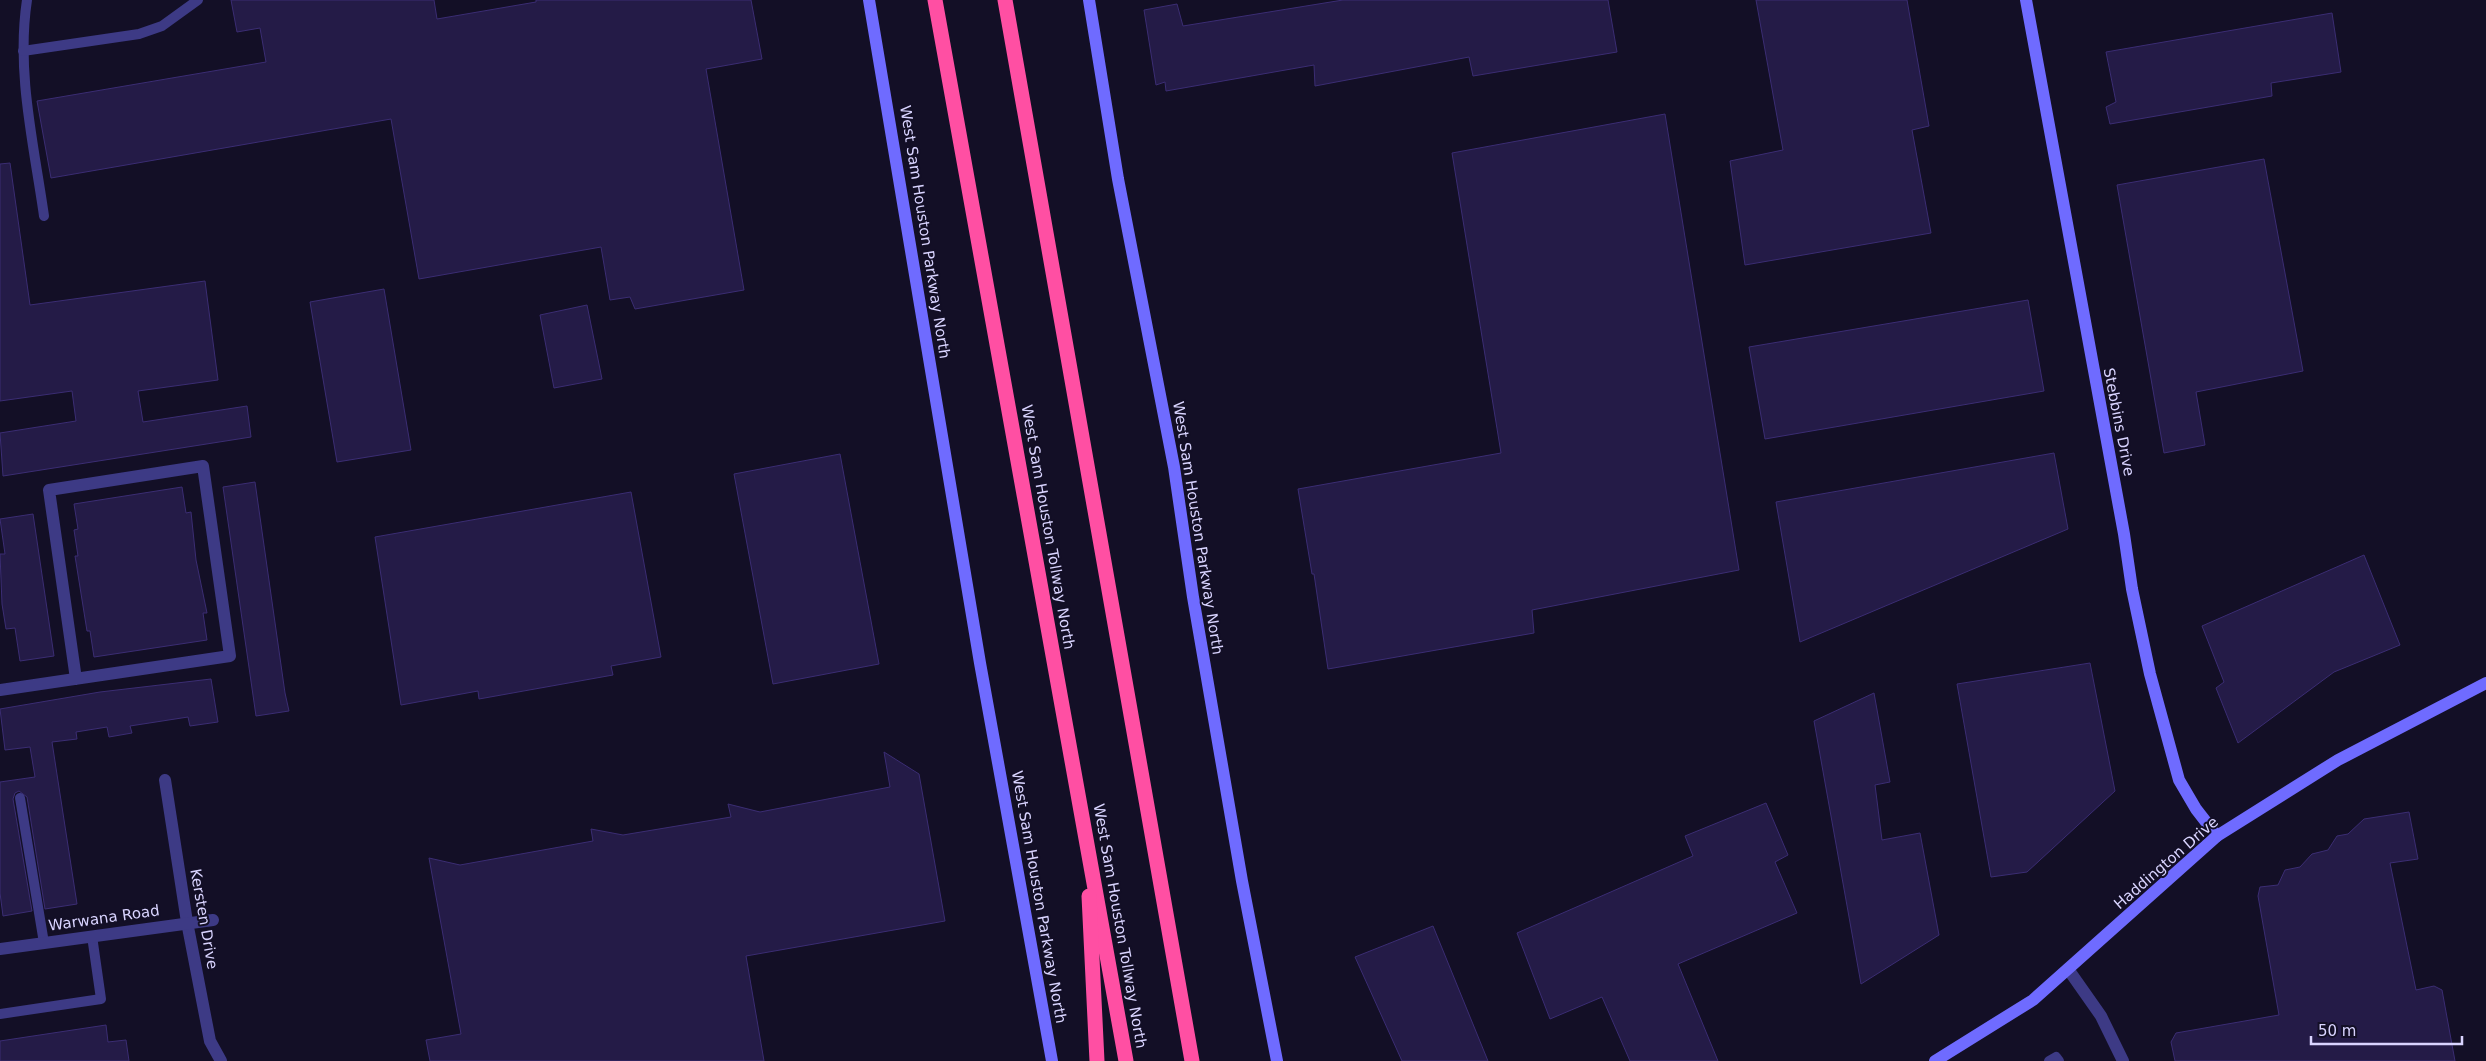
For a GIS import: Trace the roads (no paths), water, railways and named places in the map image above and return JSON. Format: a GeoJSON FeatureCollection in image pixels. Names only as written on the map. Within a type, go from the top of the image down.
{"type":"FeatureCollection","features":[{"type":"Feature","properties":{"kind":"highway","name":"West Sam Houston Tollway North"},"geometry":{"type":"LineString","coordinates":[[935,0],[1126,1061]]}},
{"type":"Feature","properties":{"kind":"highway"},"geometry":{"type":"LineString","coordinates":[[1005,0],[1192,1061]]}},
{"type":"Feature","properties":{"kind":"highway"},"geometry":{"type":"LineString","coordinates":[[1087,842],[1097,1061]]}},
{"type":"Feature","properties":{"kind":"main road","name":"West Sam Houston Parkway North"},"geometry":{"type":"LineString","coordinates":[[869,0],[980,663],[1052,1061]]}},
{"type":"Feature","properties":{"kind":"main road","name":"West Sam Houston Parkway North"},"geometry":{"type":"LineString","coordinates":[[1089,0],[1116,170],[1174,467],[1193,597],[1242,881],[1277,1061]]}},
{"type":"Feature","properties":{"kind":"main road","name":"Stebbins Drive"},"geometry":{"type":"LineString","coordinates":[[2026,0],[2124,534],[2132,588],[2150,674],[2179,780],[2196,808],[2217,836]]}},
{"type":"Feature","properties":{"kind":"main road","name":"Haddington Drive"},"geometry":{"type":"LineString","coordinates":[[1935,1061],[2033,1000],[2217,836],[2338,760],[2486,683]]}},
{"type":"Feature","properties":{"kind":"street"},"geometry":{"type":"LineString","coordinates":[[0,690],[76,679],[230,656],[203,466],[49,490],[76,679]]}},
{"type":"Feature","properties":{"kind":"street","name":"Kersten Drive"},"geometry":{"type":"LineString","coordinates":[[165,780],[187,922],[210,1041],[221,1061]]}},
{"type":"Feature","properties":{"kind":"street","name":"Warwana Road"},"geometry":{"type":"LineString","coordinates":[[0,949],[187,922],[213,920]]}},
{"type":"Feature","properties":{"kind":"street"},"geometry":{"type":"LineString","coordinates":[[2068,969],[2101,1016],[2123,1061]]}},
{"type":"Feature","properties":{"kind":"lane"},"geometry":{"type":"LineString","coordinates":[[27,0],[23,26],[25,85],[44,216]]}},
{"type":"Feature","properties":{"kind":"lane"},"geometry":{"type":"LineString","coordinates":[[23,51],[138,34],[162,26],[198,0]]}},
{"type":"Feature","properties":{"kind":"lane"},"geometry":{"type":"LineString","coordinates":[[20,798],[44,943]]}},
{"type":"Feature","properties":{"kind":"lane"},"geometry":{"type":"LineString","coordinates":[[0,1014],[101,999],[92,936]]}},
{"type":"Feature","properties":{"kind":"lane"},"geometry":{"type":"LineString","coordinates":[[2049,1061],[2056,1057],[2059,1061]]}}]}
